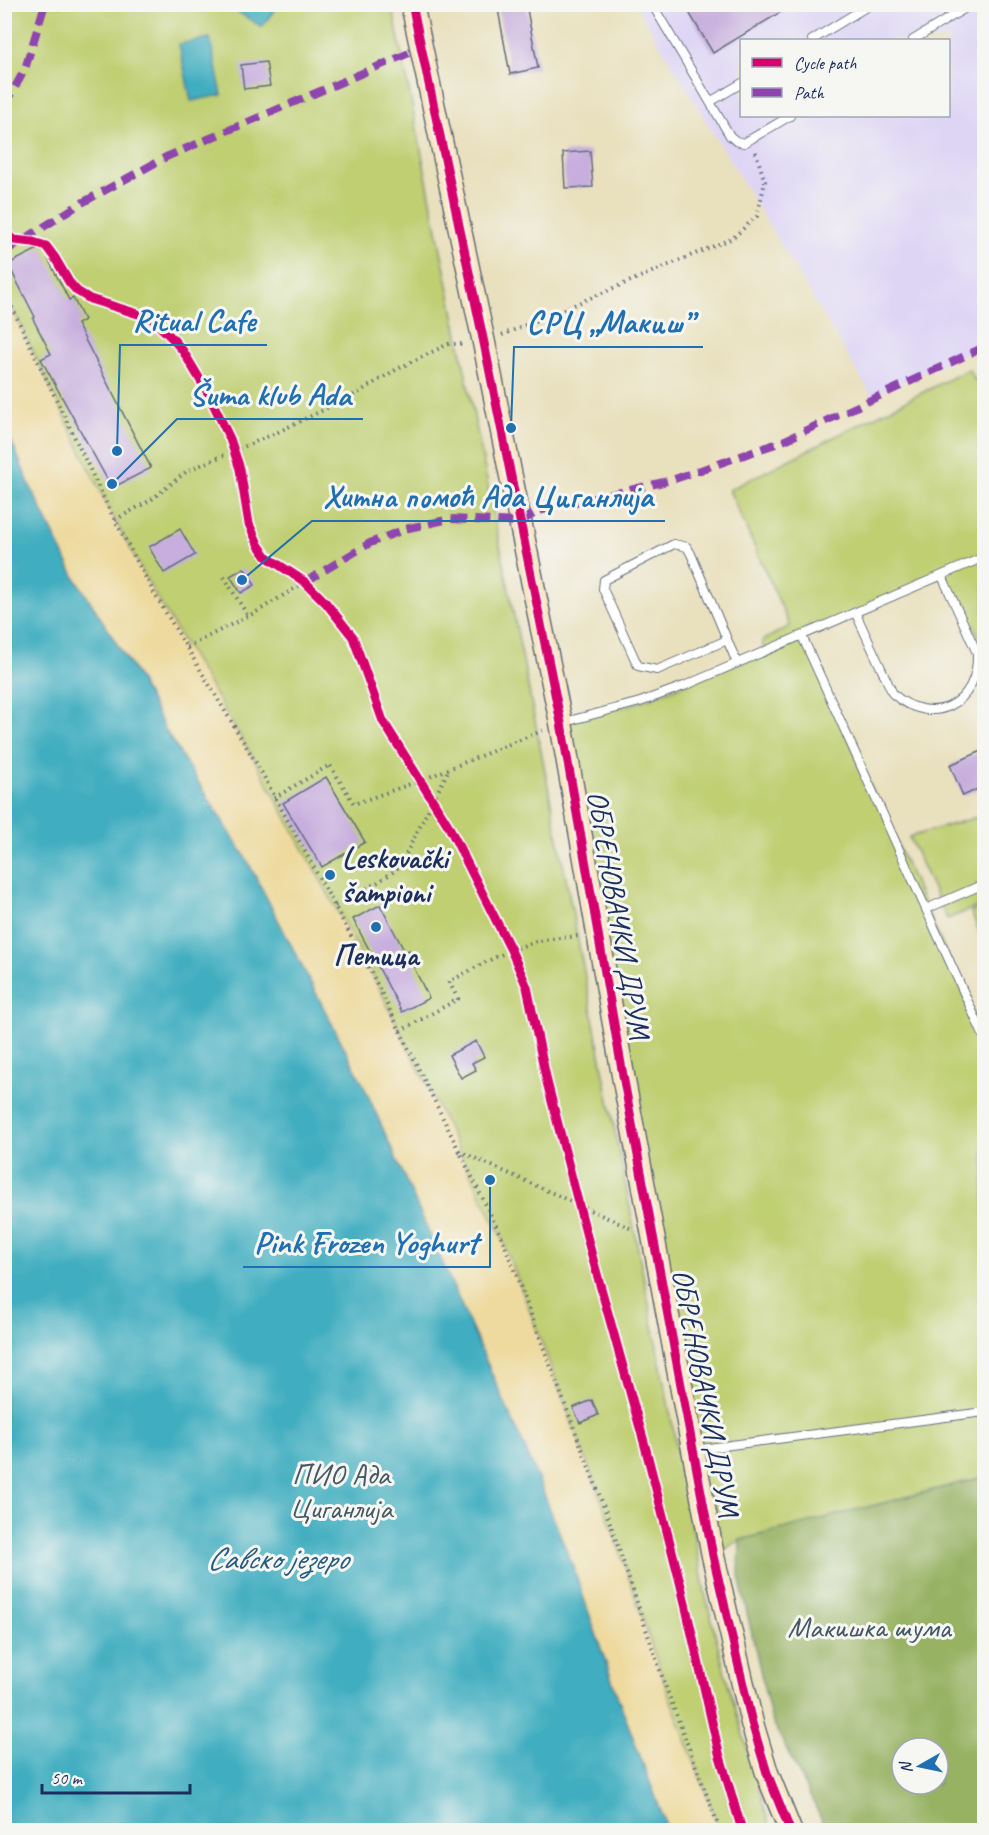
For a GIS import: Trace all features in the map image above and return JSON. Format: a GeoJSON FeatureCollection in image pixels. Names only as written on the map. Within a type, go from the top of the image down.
{"type":"FeatureCollection","features":[{"type":"Feature","properties":{"kind":"street","name":"ОБРЕНОВАЧКИ ДРУМ"},"geometry":{"type":"LineString","coordinates":[[412,4],[561,723],[652,1237],[723,1604],[752,1724],[767,1773],[790,1830]]}},
{"type":"Feature","properties":{"kind":"lane"},"geometry":{"type":"LineString","coordinates":[[652,4],[730,136],[736,141],[744,142],[752,139],[788,117]]}},
{"type":"Feature","properties":{"kind":"lane"},"geometry":{"type":"LineString","coordinates":[[814,39],[871,4]]}},
{"type":"Feature","properties":{"kind":"lane"},"geometry":{"type":"LineString","coordinates":[[915,39],[972,4]]}},
{"type":"Feature","properties":{"kind":"lane"},"geometry":{"type":"LineString","coordinates":[[710,102],[740,84]]}},
{"type":"Feature","properties":{"kind":"lane"},"geometry":{"type":"LineString","coordinates":[[727,640],[657,670],[638,666],[603,589],[604,580],[674,544],[687,547],[737,663]]}},
{"type":"Feature","properties":{"kind":"lane"},"geometry":{"type":"LineString","coordinates":[[561,723],[640,702],[684,686],[984,557]]}},
{"type":"Feature","properties":{"kind":"lane"},"geometry":{"type":"LineString","coordinates":[[855,614],[893,694],[903,704],[916,709],[930,711],[944,708],[957,702],[967,693],[978,667],[977,653],[942,576]]}},
{"type":"Feature","properties":{"kind":"lane"},"geometry":{"type":"LineString","coordinates":[[802,636],[984,1038]]}},
{"type":"Feature","properties":{"kind":"lane"},"geometry":{"type":"LineString","coordinates":[[926,909],[984,884]]}},
{"type":"Feature","properties":{"kind":"lane"},"geometry":{"type":"LineString","coordinates":[[692,1450],[984,1412]]}},
{"type":"Feature","properties":{"kind":"path"},"geometry":{"type":"LineString","coordinates":[[484,343],[733,238],[757,216],[765,182],[752,139]]}},
{"type":"Feature","properties":{"kind":"path"},"geometry":{"type":"LineString","coordinates":[[4,291],[115,520],[154,592],[258,766],[372,974],[502,1238],[610,1523],[665,1685],[720,1830]]}},
{"type":"Feature","properties":{"kind":"path"},"geometry":{"type":"LineString","coordinates":[[115,520],[151,500],[187,471],[236,456],[448,344]]}},
{"type":"Feature","properties":{"kind":"path"},"geometry":{"type":"LineString","coordinates":[[230,439],[236,456]]}},
{"type":"Feature","properties":{"kind":"path"},"geometry":{"type":"LineString","coordinates":[[188,647],[309,585],[292,573]]}},
{"type":"Feature","properties":{"kind":"path"},"geometry":{"type":"LineString","coordinates":[[224,576],[248,616]]}},
{"type":"Feature","properties":{"kind":"path"},"geometry":{"type":"LineString","coordinates":[[334,906],[396,870],[428,795],[449,768],[561,723]]}},
{"type":"Feature","properties":{"kind":"path"},"geometry":{"type":"LineString","coordinates":[[274,798],[330,765],[354,804],[428,795],[449,768]]}},
{"type":"Feature","properties":{"kind":"path"},"geometry":{"type":"LineString","coordinates":[[413,771],[428,795]]}},
{"type":"Feature","properties":{"kind":"path"},"geometry":{"type":"LineString","coordinates":[[400,1031],[458,999],[449,982],[487,961],[513,955],[540,941],[598,933]]}},
{"type":"Feature","properties":{"kind":"path"},"geometry":{"type":"LineString","coordinates":[[506,940],[513,955]]}},
{"type":"Feature","properties":{"kind":"path"},"geometry":{"type":"LineString","coordinates":[[459,1152],[581,1211],[652,1237]]}},
{"type":"Feature","properties":{"kind":"path"},"geometry":{"type":"LineString","coordinates":[[577,1195],[581,1211]]}},
{"type":"Feature","properties":{"kind":"shaded area"},"geometry":{"type":"Polygon","coordinates":[[[636,5],[984,5],[984,345],[872,396],[636,5]]]}},
{"type":"Feature","properties":{"kind":"green space","name":"ПИО Ада Циганлија"},"geometry":{"type":"Polygon","coordinates":[[[5,5],[392,5],[542,756],[705,1593],[726,1677],[771,1830],[5,1830],[5,5]]]}},
{"type":"Feature","properties":{"kind":"green space"},"geometry":{"type":"Polygon","coordinates":[[[969,369],[974,380],[984,375],[984,644],[942,576],[803,636],[984,1037],[984,1477],[740,1540],[713,1556],[561,723],[640,702],[764,652],[762,641],[790,626],[729,490],[969,369]]]}},
{"type":"Feature","properties":{"kind":"green space"},"geometry":{"type":"Polygon","coordinates":[[[984,815],[984,904],[947,919],[909,837],[984,815]]]}},
{"type":"Feature","properties":{"kind":"green space"},"geometry":{"type":"Polygon","coordinates":[[[984,906],[984,943],[971,912],[984,906]]]}},
{"type":"Feature","properties":{"kind":"green space","name":"Макишка шума"},"geometry":{"type":"Polygon","coordinates":[[[984,1477],[984,1830],[827,1830],[771,1718],[739,1577],[740,1540],[984,1477]]]}},
{"type":"Feature","properties":{"kind":"sand"},"geometry":{"type":"Polygon","coordinates":[[[4,291],[110,511],[154,593],[258,766],[372,974],[502,1238],[610,1523],[665,1685],[720,1830],[668,1830],[618,1698],[573,1567],[534,1469],[363,1084],[246,858],[167,733],[137,676],[74,576],[30,486],[5,426],[4,291]]]}},
{"type":"Feature","properties":{"kind":"water"},"geometry":{"type":"Polygon","coordinates":[[[237,4],[278,5],[262,27],[233,9],[237,4]]]}},
{"type":"Feature","properties":{"kind":"water"},"geometry":{"type":"Polygon","coordinates":[[[210,38],[222,95],[191,101],[179,44],[210,38]]]}},
{"type":"Feature","properties":{"kind":"water","name":"Савско језеро"},"geometry":{"type":"Polygon","coordinates":[[[5,426],[30,486],[74,576],[137,676],[167,733],[246,858],[363,1084],[534,1469],[573,1567],[618,1698],[668,1830],[5,1830],[5,426]]]}},
{"type":"Feature","properties":{"kind":"building"},"geometry":{"type":"Polygon","coordinates":[[[497,4],[526,4],[538,68],[510,74],[497,4]]]}},
{"type":"Feature","properties":{"kind":"building"},"geometry":{"type":"Polygon","coordinates":[[[684,4],[794,4],[713,53],[684,4]]]}},
{"type":"Feature","properties":{"kind":"building"},"geometry":{"type":"Polygon","coordinates":[[[266,62],[270,86],[244,89],[241,65],[266,62]]]}},
{"type":"Feature","properties":{"kind":"building"},"geometry":{"type":"Polygon","coordinates":[[[590,151],[593,187],[565,188],[563,153],[590,151]]]}},
{"type":"Feature","properties":{"kind":"building"},"geometry":{"type":"Polygon","coordinates":[[[42,247],[69,300],[73,298],[84,320],[77,324],[151,468],[112,488],[41,359],[51,354],[8,264],[42,247]]]}},
{"type":"Feature","properties":{"kind":"building"},"geometry":{"type":"Polygon","coordinates":[[[180,529],[195,555],[164,573],[149,547],[180,529]]]}},
{"type":"Feature","properties":{"kind":"building"},"geometry":{"type":"Polygon","coordinates":[[[244,568],[255,585],[241,593],[230,576],[244,568]]]}},
{"type":"Feature","properties":{"kind":"building"},"geometry":{"type":"Polygon","coordinates":[[[984,750],[984,786],[963,796],[950,765],[984,750]]]}},
{"type":"Feature","properties":{"kind":"building"},"geometry":{"type":"Polygon","coordinates":[[[326,777],[365,842],[322,867],[283,803],[326,777]]]}},
{"type":"Feature","properties":{"kind":"building"},"geometry":{"type":"Polygon","coordinates":[[[380,905],[405,952],[409,950],[417,966],[414,968],[429,998],[402,1012],[353,919],[380,905]]]}},
{"type":"Feature","properties":{"kind":"building"},"geometry":{"type":"Polygon","coordinates":[[[476,1041],[484,1057],[472,1063],[476,1070],[461,1078],[449,1055],[476,1041]]]}},
{"type":"Feature","properties":{"kind":"building"},"geometry":{"type":"Polygon","coordinates":[[[592,1400],[598,1415],[580,1423],[573,1408],[592,1400]]]}},
{"type":"Feature","properties":{"kind":"marked path"},"geometry":{"type":"LineString","coordinates":[[4,107],[25,69],[45,4]]}},
{"type":"Feature","properties":{"kind":"marked path"},"geometry":{"type":"LineString","coordinates":[[4,252],[80,204],[166,157],[421,48]]}},
{"type":"Feature","properties":{"kind":"marked path"},"geometry":{"type":"LineString","coordinates":[[305,582],[370,543],[405,529],[450,519],[520,522],[539,511],[672,480],[781,442],[984,347]]}},
{"type":"Feature","properties":{"kind":"cycle path"},"geometry":{"type":"LineString","coordinates":[[412,4],[561,723],[624,1081],[713,1556],[752,1723],[767,1773],[790,1830]]}},
{"type":"Feature","properties":{"kind":"cycle path"},"geometry":{"type":"LineString","coordinates":[[4,229],[14,240],[46,246],[77,291],[90,299],[151,318],[183,351],[208,393],[230,439],[240,469],[249,524],[259,546],[267,557],[305,582],[326,603],[353,637],[383,721],[448,825],[511,950],[527,987],[547,1082],[592,1256],[644,1442],[681,1586],[719,1753],[742,1830]]}},
{"type":"Feature","properties":{"kind":"place","name":"СРЦ „Макиш”"},"geometry":{"type":"Point","coordinates":[511,428]}},
{"type":"Feature","properties":{"kind":"place","name":"Ritual Cafe"},"geometry":{"type":"Point","coordinates":[117,451]}},
{"type":"Feature","properties":{"kind":"place","name":"Šuma klub Ada"},"geometry":{"type":"Point","coordinates":[112,484]}},
{"type":"Feature","properties":{"kind":"place","name":"Хитна помоћ Ада Циганлија"},"geometry":{"type":"Point","coordinates":[242,580]}},
{"type":"Feature","properties":{"kind":"place","name":"Leskovački šampioni"},"geometry":{"type":"Point","coordinates":[330,875]}},
{"type":"Feature","properties":{"kind":"place","name":"Петица"},"geometry":{"type":"Point","coordinates":[376,927]}},
{"type":"Feature","properties":{"kind":"place","name":"Pink Frozen Yoghurt"},"geometry":{"type":"Point","coordinates":[490,1180]}}]}
